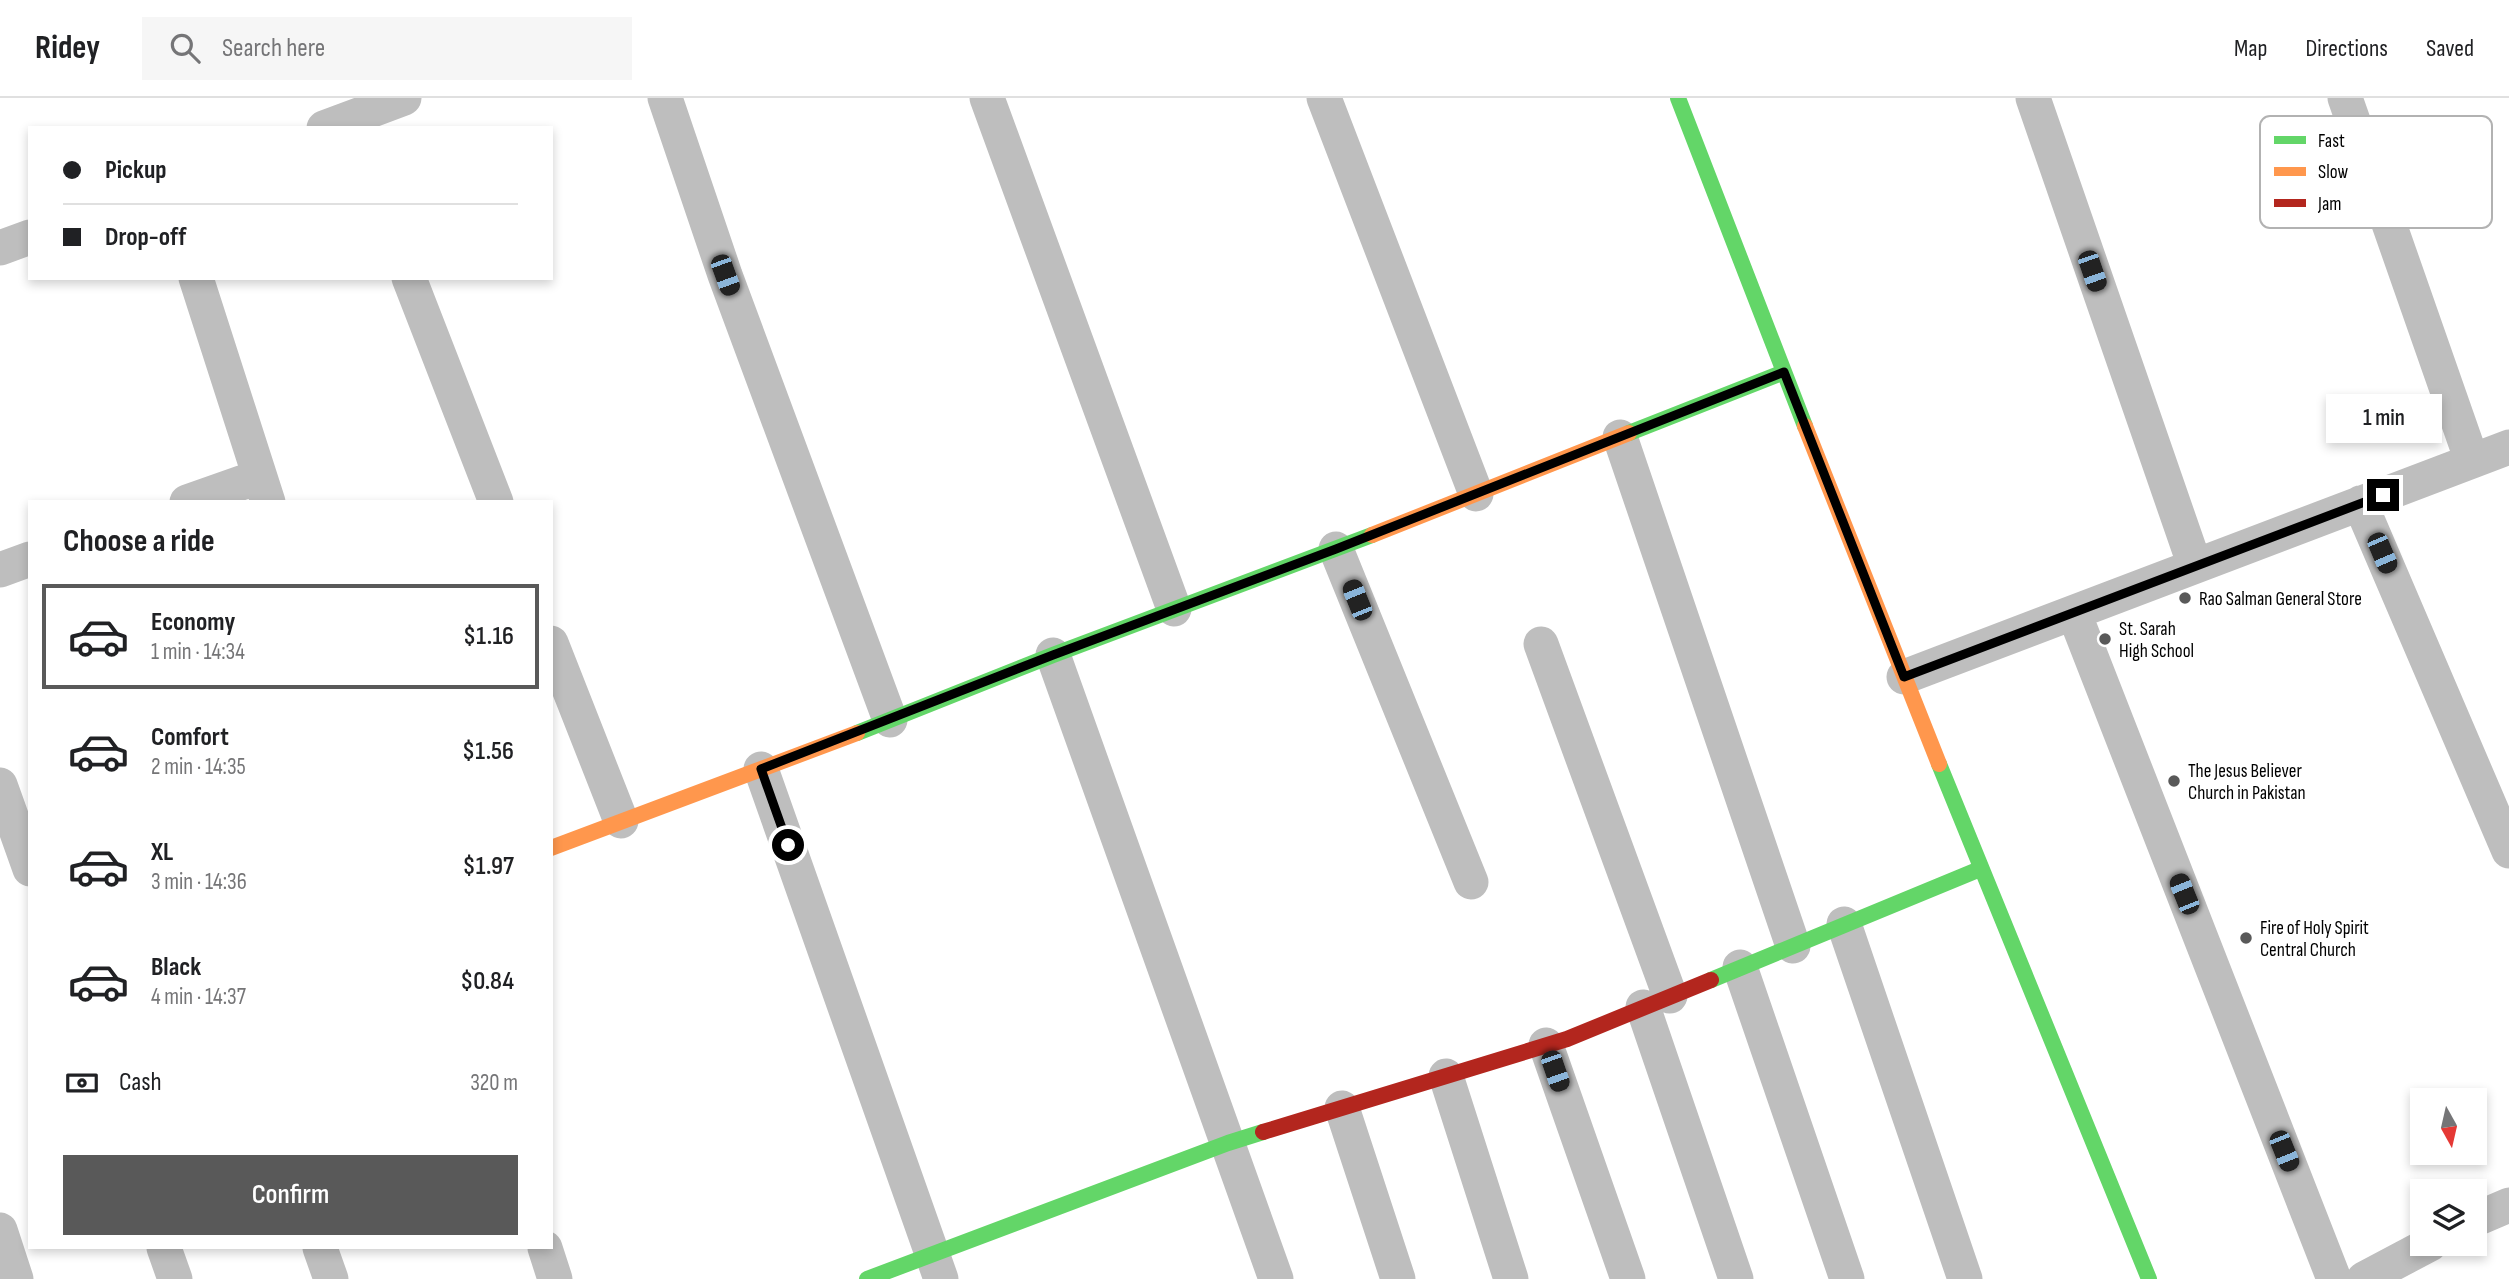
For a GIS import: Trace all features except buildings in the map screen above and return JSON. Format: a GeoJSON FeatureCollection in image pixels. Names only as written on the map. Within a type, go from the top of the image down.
{"type":"FeatureCollection","features":[{"type":"Feature","properties":{"kind":"street"},"geometry":{"type":"LineString","coordinates":[[340,125],[404,98]]}},
{"type":"Feature","properties":{"kind":"street"},"geometry":{"type":"LineString","coordinates":[[665,98],[725,275],[890,720]]}},
{"type":"Feature","properties":{"kind":"street"},"geometry":{"type":"LineString","coordinates":[[987,98],[1174,609]]}},
{"type":"Feature","properties":{"kind":"street"},"geometry":{"type":"LineString","coordinates":[[1324,98],[1476,494]]}},
{"type":"Feature","properties":{"kind":"street"},"geometry":{"type":"LineString","coordinates":[[1678,98],[1980,869],[2149,1279]]}},
{"type":"Feature","properties":{"kind":"street"},"geometry":{"type":"LineString","coordinates":[[2033,98],[2195,566]]}},
{"type":"Feature","properties":{"kind":"street"},"geometry":{"type":"LineString","coordinates":[[2345,98],[2351,116]]}},
{"type":"Feature","properties":{"kind":"street"},"geometry":{"type":"LineString","coordinates":[[2390,228],[2472,461]]}},
{"type":"Feature","properties":{"kind":"street"},"geometry":{"type":"LineString","coordinates":[[0,248],[28,238]]}},
{"type":"Feature","properties":{"kind":"street"},"geometry":{"type":"LineString","coordinates":[[197,280],[263,489],[199,500]]}},
{"type":"Feature","properties":{"kind":"street"},"geometry":{"type":"LineString","coordinates":[[410,280],[495,500]]}},
{"type":"Feature","properties":{"kind":"street"},"geometry":{"type":"LineString","coordinates":[[553,847],[1336,549],[1784,372]]}},
{"type":"Feature","properties":{"kind":"street"},"geometry":{"type":"LineString","coordinates":[[1620,437],[1793,946]]}},
{"type":"Feature","properties":{"kind":"street"},"geometry":{"type":"LineString","coordinates":[[1904,677],[2509,447]]}},
{"type":"Feature","properties":{"kind":"street"},"geometry":{"type":"LineString","coordinates":[[2361,503],[2509,851]]}},
{"type":"Feature","properties":{"kind":"street"},"geometry":{"type":"LineString","coordinates":[[1336,549],[1471,882]]}},
{"type":"Feature","properties":{"kind":"street"},"geometry":{"type":"LineString","coordinates":[[0,570],[28,560]]}},
{"type":"Feature","properties":{"kind":"street"},"geometry":{"type":"LineString","coordinates":[[2074,612],[2334,1279]]}},
{"type":"Feature","properties":{"kind":"street"},"geometry":{"type":"LineString","coordinates":[[1541,643],[1657,1002],[1736,1279]]}},
{"type":"Feature","properties":{"kind":"street"},"geometry":{"type":"LineString","coordinates":[[553,648],[621,821]]}},
{"type":"Feature","properties":{"kind":"street"},"geometry":{"type":"LineString","coordinates":[[1053,655],[1276,1279]]}},
{"type":"Feature","properties":{"kind":"street"},"geometry":{"type":"LineString","coordinates":[[761,769],[936,1266]]}},
{"type":"Feature","properties":{"kind":"street"},"geometry":{"type":"LineString","coordinates":[[0,785],[28,863]]}},
{"type":"Feature","properties":{"kind":"street"},"geometry":{"type":"LineString","coordinates":[[867,1279],[936,1266],[1227,1143],[1567,1039],[1980,869]]}},
{"type":"Feature","properties":{"kind":"street"},"geometry":{"type":"LineString","coordinates":[[1844,925],[1965,1279]]}},
{"type":"Feature","properties":{"kind":"street"},"geometry":{"type":"LineString","coordinates":[[1740,967],[1847,1279]]}},
{"type":"Feature","properties":{"kind":"street"},"geometry":{"type":"LineString","coordinates":[[1546,1045],[1628,1279]]}},
{"type":"Feature","properties":{"kind":"street"},"geometry":{"type":"LineString","coordinates":[[1446,1076],[1511,1279]]}},
{"type":"Feature","properties":{"kind":"street"},"geometry":{"type":"LineString","coordinates":[[1342,1108],[1398,1279]]}},
{"type":"Feature","properties":{"kind":"street"},"geometry":{"type":"LineString","coordinates":[[2487,1214],[2509,1205]]}},
{"type":"Feature","properties":{"kind":"street"},"geometry":{"type":"LineString","coordinates":[[0,1230],[16,1279]]}},
{"type":"Feature","properties":{"kind":"street"},"geometry":{"type":"LineString","coordinates":[[164,1249],[175,1279]]}},
{"type":"Feature","properties":{"kind":"street"},"geometry":{"type":"LineString","coordinates":[[320,1249],[331,1279]]}},
{"type":"Feature","properties":{"kind":"street"},"geometry":{"type":"LineString","coordinates":[[544,1249],[555,1279]]}},
{"type":"Feature","properties":{"kind":"street"},"geometry":{"type":"LineString","coordinates":[[2364,1279],[2410,1255]]}},
{"type":"Feature","properties":{"kind":"traffic: fast"},"geometry":{"type":"LineString","coordinates":[[1678,98],[1805,426]]}},
{"type":"Feature","properties":{"kind":"traffic: fast"},"geometry":{"type":"LineString","coordinates":[[1629,433],[1784,372]]}},
{"type":"Feature","properties":{"kind":"traffic: fast"},"geometry":{"type":"LineString","coordinates":[[857,733],[1053,655],[1372,535]]}},
{"type":"Feature","properties":{"kind":"traffic: fast"},"geometry":{"type":"LineString","coordinates":[[1939,764],[2149,1279]]}},
{"type":"Feature","properties":{"kind":"traffic: fast"},"geometry":{"type":"LineString","coordinates":[[1711,980],[1980,869]]}},
{"type":"Feature","properties":{"kind":"traffic: fast"},"geometry":{"type":"LineString","coordinates":[[867,1279],[1263,1132]]}},
{"type":"Feature","properties":{"kind":"traffic: slow"},"geometry":{"type":"LineString","coordinates":[[1805,426],[1939,764]]}},
{"type":"Feature","properties":{"kind":"traffic: slow"},"geometry":{"type":"LineString","coordinates":[[1372,535],[1629,433]]}},
{"type":"Feature","properties":{"kind":"traffic: slow"},"geometry":{"type":"LineString","coordinates":[[553,847],[857,733]]}},
{"type":"Feature","properties":{"kind":"traffic: jam"},"geometry":{"type":"LineString","coordinates":[[1263,1132],[1567,1039],[1711,980]]}},
{"type":"Feature","properties":{"kind":"place","name":"Rao Salman General Store"},"geometry":{"type":"Point","coordinates":[2185,598]}},
{"type":"Feature","properties":{"kind":"place","name":"St. Sarah High School"},"geometry":{"type":"Point","coordinates":[2105,639]}},
{"type":"Feature","properties":{"kind":"place","name":"The Jesus Believer Church in Pakistan"},"geometry":{"type":"Point","coordinates":[2174,781]}},
{"type":"Feature","properties":{"kind":"place","name":"Fire of Holy Spirit Central Church"},"geometry":{"type":"Point","coordinates":[2246,938]}},
{"type":"Feature","properties":{"kind":"route"},"geometry":{"type":"LineString","coordinates":[[788,845],[761,769],[1053,655],[1336,549],[1784,372],[1904,677],[2383,495]]}}]}
